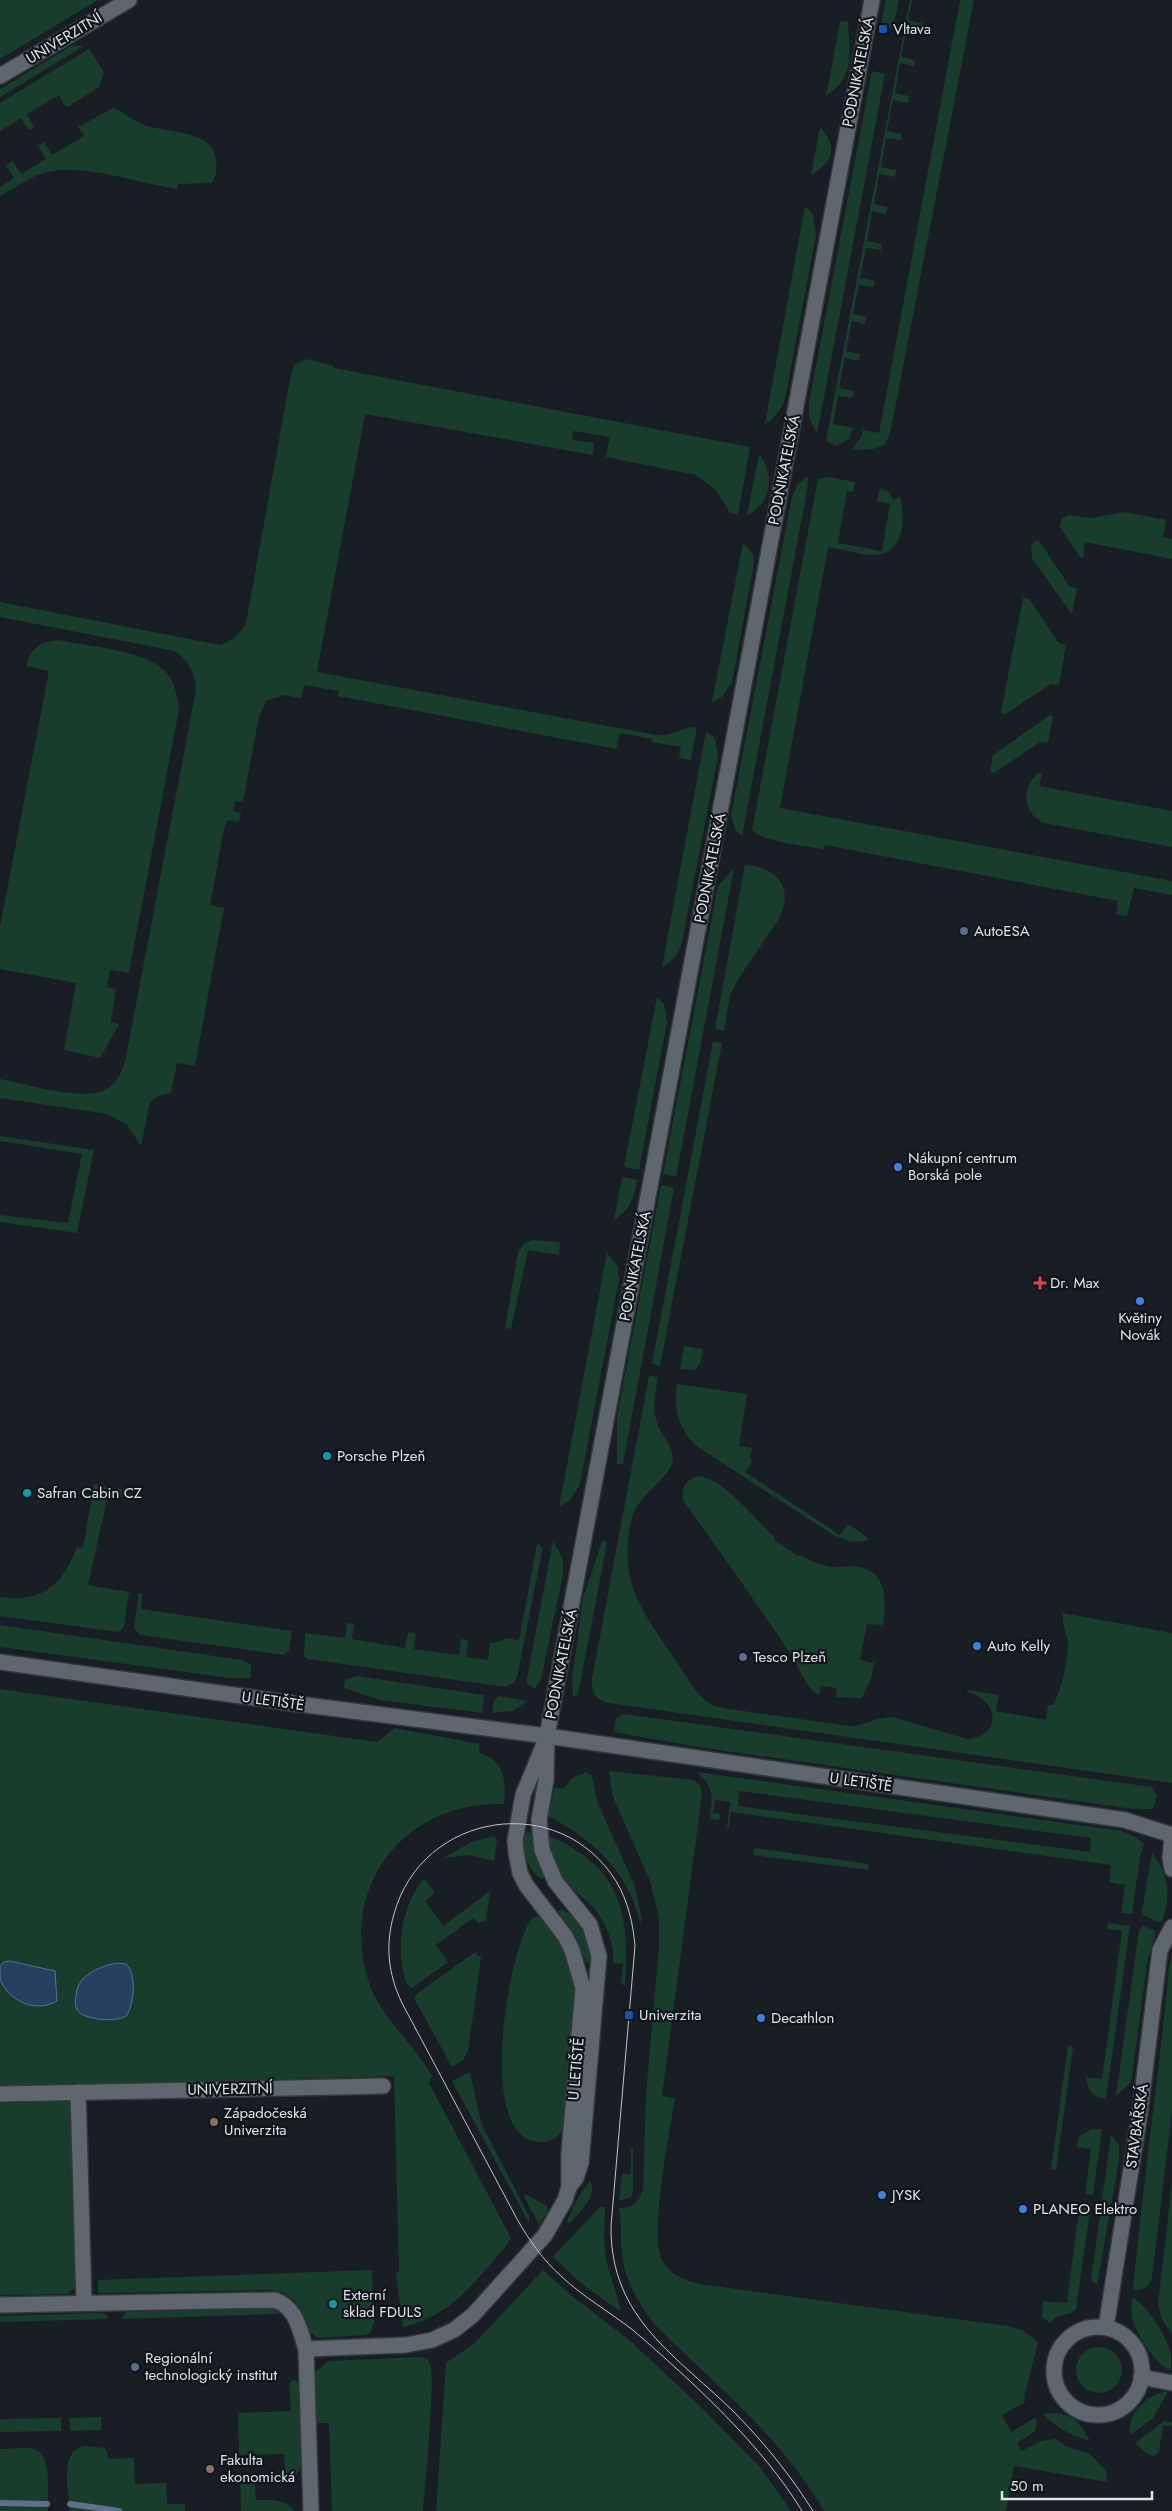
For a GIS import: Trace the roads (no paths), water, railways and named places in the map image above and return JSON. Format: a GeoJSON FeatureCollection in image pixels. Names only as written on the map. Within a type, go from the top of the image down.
{"type":"FeatureCollection","features":[{"type":"Feature","properties":{"kind":"street","name":"UNIVERZITNÍ"},"geometry":{"type":"LineString","coordinates":[[0,76],[129,0]]}},
{"type":"Feature","properties":{"kind":"street","name":"PODNIKATELSKÁ"},"geometry":{"type":"LineString","coordinates":[[547,1736],[872,0]]}},
{"type":"Feature","properties":{"kind":"street","name":"U LETIŠTĚ"},"geometry":{"type":"LineString","coordinates":[[0,1662],[298,1704],[547,1736],[1125,1820],[1172,1836],[1170,1852],[1172,1869]]}},
{"type":"Feature","properties":{"kind":"street","name":"U LETIŠTĚ"},"geometry":{"type":"LineString","coordinates":[[547,1736],[524,1795],[515,1841],[520,1873],[526,1885],[565,1936],[572,1950],[583,1988],[569,2145],[569,2187]]}},
{"type":"Feature","properties":{"kind":"street","name":"U LETIŠTĚ"},"geometry":{"type":"LineString","coordinates":[[306,2349],[420,2343],[439,2337],[460,2325],[473,2315],[545,2235],[560,2212],[569,2187],[576,2178],[581,2163],[599,1956],[590,1925],[555,1881],[542,1850],[539,1820],[546,1780],[547,1736]]}},
{"type":"Feature","properties":{"kind":"street","name":"STAVBAŘSKÁ"},"geometry":{"type":"LineString","coordinates":[[1106,2327],[1139,2119],[1160,1950],[1172,1927]]}},
{"type":"Feature","properties":{"kind":"street","name":"UNIVERZITNÍ"},"geometry":{"type":"LineString","coordinates":[[0,2094],[383,2086]]}},
{"type":"Feature","properties":{"kind":"street"},"geometry":{"type":"LineString","coordinates":[[78,2092],[84,2303]]}},
{"type":"Feature","properties":{"kind":"street"},"geometry":{"type":"LineString","coordinates":[[0,2305],[274,2300],[288,2306],[294,2313],[306,2349],[310,2511]]}},
{"type":"Feature","properties":{"kind":"street"},"geometry":{"type":"LineString","coordinates":[[1106,2327],[1116,2330],[1131,2342],[1140,2358],[1141,2377],[1139,2386],[1130,2400],[1109,2413],[1086,2413],[1077,2410],[1064,2399],[1056,2384],[1054,2368],[1062,2346],[1081,2330],[1106,2327]]}},
{"type":"Feature","properties":{"kind":"street"},"geometry":{"type":"LineString","coordinates":[[1141,2377],[1172,2383]]}},
{"type":"Feature","properties":{"kind":"water"},"geometry":{"type":"Polygon","coordinates":[[[10,1961],[55,1971],[57,2001],[41,2006],[33,2006],[25,2004],[11,1995],[1,1982],[0,1974],[0,1966],[4,1962],[10,1961]]]}},
{"type":"Feature","properties":{"kind":"water"},"geometry":{"type":"Polygon","coordinates":[[[116,1963],[126,1964],[132,1975],[133,1996],[127,2015],[117,2019],[103,2020],[83,2015],[78,2011],[75,2001],[80,1983],[95,1970],[116,1963]]]}},
{"type":"Feature","properties":{"kind":"waterway"},"geometry":{"type":"LineString","coordinates":[[0,2503],[47,2504]]}},
{"type":"Feature","properties":{"kind":"waterway"},"geometry":{"type":"LineString","coordinates":[[70,2504],[119,2511]]}},
{"type":"Feature","properties":{"kind":"tram line"},"geometry":{"type":"LineString","coordinates":[[802,2511],[767,2462],[725,2415],[634,2331],[569,2284],[542,2256],[517,2219],[402,2003],[397,1992],[389,1959],[389,1937],[394,1914],[409,1880],[432,1853],[462,1835],[494,1825],[528,1825],[561,1833],[591,1852],[616,1881],[624,1896],[633,1929],[635,1946],[611,2226],[614,2259],[622,2287],[635,2312],[652,2334],[748,2426],[787,2473],[813,2511]]}},
{"type":"Feature","properties":{"kind":"place","name":"Vltava"},"geometry":{"type":"Point","coordinates":[883,29]}},
{"type":"Feature","properties":{"kind":"place","name":"AutoESA"},"geometry":{"type":"Point","coordinates":[964,931]}},
{"type":"Feature","properties":{"kind":"place","name":"Nákupní centrum Borská pole"},"geometry":{"type":"Point","coordinates":[898,1167]}},
{"type":"Feature","properties":{"kind":"place","name":"Dr. Max"},"geometry":{"type":"Point","coordinates":[1040,1283]}},
{"type":"Feature","properties":{"kind":"place","name":"Květiny Novák"},"geometry":{"type":"Point","coordinates":[1140,1301]}},
{"type":"Feature","properties":{"kind":"place","name":"Porsche Plzeň"},"geometry":{"type":"Point","coordinates":[327,1456]}},
{"type":"Feature","properties":{"kind":"place","name":"Safran Cabin CZ"},"geometry":{"type":"Point","coordinates":[27,1493]}},
{"type":"Feature","properties":{"kind":"place","name":"Auto Kelly"},"geometry":{"type":"Point","coordinates":[977,1646]}},
{"type":"Feature","properties":{"kind":"place","name":"Tesco Plzeň"},"geometry":{"type":"Point","coordinates":[743,1657]}},
{"type":"Feature","properties":{"kind":"place","name":"Univerzita"},"geometry":{"type":"Point","coordinates":[629,2015]}},
{"type":"Feature","properties":{"kind":"place","name":"Decathlon"},"geometry":{"type":"Point","coordinates":[761,2018]}},
{"type":"Feature","properties":{"kind":"place","name":"Západočeská Univerzita"},"geometry":{"type":"Point","coordinates":[214,2122]}},
{"type":"Feature","properties":{"kind":"place","name":"JYSK"},"geometry":{"type":"Point","coordinates":[882,2195]}},
{"type":"Feature","properties":{"kind":"place","name":"PLANEO Elektro"},"geometry":{"type":"Point","coordinates":[1023,2209]}},
{"type":"Feature","properties":{"kind":"place","name":"Externí sklad FDULS"},"geometry":{"type":"Point","coordinates":[333,2304]}},
{"type":"Feature","properties":{"kind":"place","name":"Regionální technologický institut"},"geometry":{"type":"Point","coordinates":[135,2367]}},
{"type":"Feature","properties":{"kind":"place","name":"Fakulta ekonomická"},"geometry":{"type":"Point","coordinates":[210,2469]}}]}
